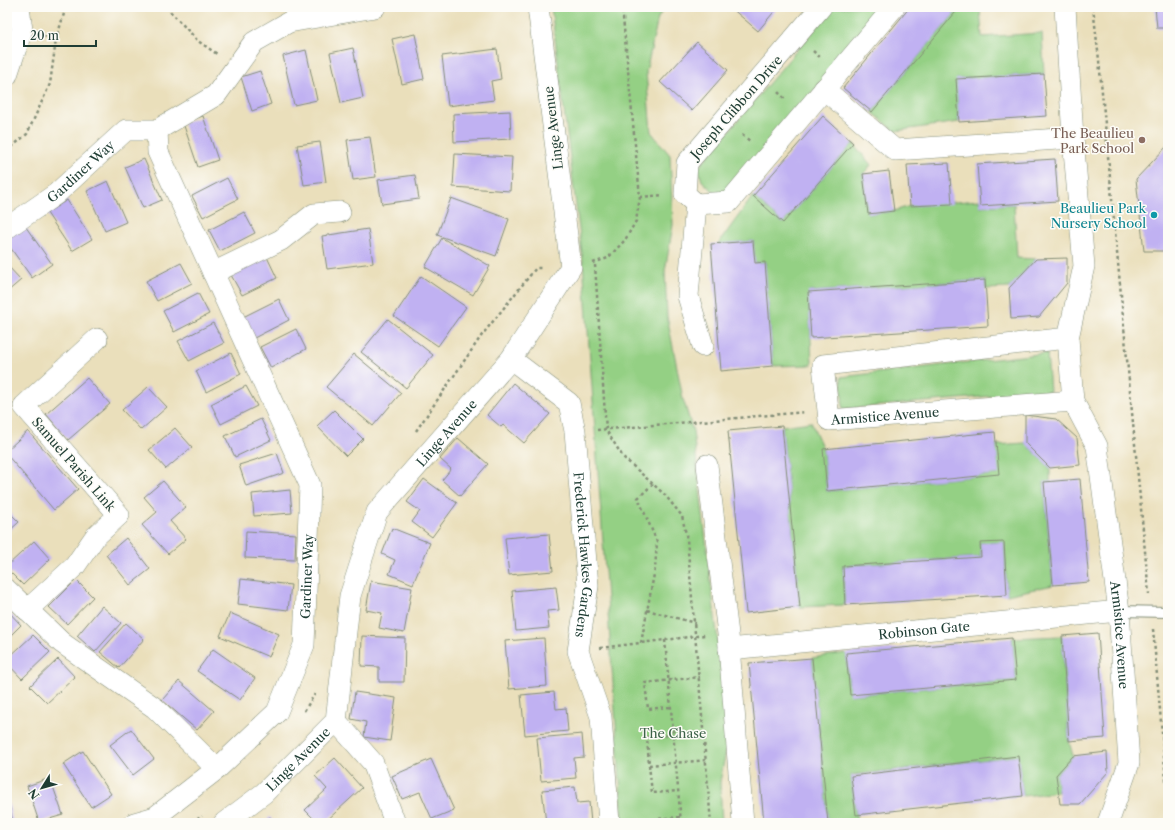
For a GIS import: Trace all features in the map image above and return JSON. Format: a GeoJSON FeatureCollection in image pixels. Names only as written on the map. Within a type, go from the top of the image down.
{"type":"FeatureCollection","features":[{"type":"Feature","properties":{"kind":"street"},"geometry":{"type":"LineString","coordinates":[[7,75],[22,30],[18,7]]}},
{"type":"Feature","properties":{"kind":"street"},"geometry":{"type":"LineString","coordinates":[[157,130],[216,95],[237,68],[254,42],[288,22],[375,7]]}},
{"type":"Feature","properties":{"kind":"street","name":"Linge Avenue"},"geometry":{"type":"LineString","coordinates":[[224,823],[264,793],[336,721],[350,596],[377,512],[511,359],[571,267],[538,7]]}},
{"type":"Feature","properties":{"kind":"street","name":"Joseph Clibbon Drive"},"geometry":{"type":"LineString","coordinates":[[696,204],[685,194],[687,163],[821,7]]}},
{"type":"Feature","properties":{"kind":"street"},"geometry":{"type":"LineString","coordinates":[[703,346],[688,296],[696,204],[728,202],[894,7]]}},
{"type":"Feature","properties":{"kind":"street","name":"Armistice Avenue"},"geometry":{"type":"LineString","coordinates":[[1065,7],[1073,138],[1084,266],[1068,338],[1074,401],[1097,446],[1119,611],[1129,763],[1108,823]]}},
{"type":"Feature","properties":{"kind":"street"},"geometry":{"type":"LineString","coordinates":[[824,89],[895,150],[1073,138]]}},
{"type":"Feature","properties":{"kind":"street","name":"Gardiner Way"},"geometry":{"type":"LineString","coordinates":[[7,228],[56,194],[126,130],[157,130],[158,152],[310,485],[304,645],[277,712],[217,769],[155,817],[134,823]]}},
{"type":"Feature","properties":{"kind":"street"},"geometry":{"type":"LineString","coordinates":[[212,273],[281,240],[314,214],[340,212]]}},
{"type":"Feature","properties":{"kind":"street","name":"Armistice Avenue"},"geometry":{"type":"LineString","coordinates":[[1068,338],[823,365],[829,420],[1074,401]]}},
{"type":"Feature","properties":{"kind":"street","name":"Samuel Parish Link"},"geometry":{"type":"LineString","coordinates":[[27,610],[75,566],[95,537],[119,515],[24,406],[97,339]]}},
{"type":"Feature","properties":{"kind":"street","name":"Frederick Hawkes Gardens"},"geometry":{"type":"LineString","coordinates":[[511,359],[569,403],[575,431],[588,586],[578,651],[601,717],[610,823]]}},
{"type":"Feature","properties":{"kind":"street"},"geometry":{"type":"LineString","coordinates":[[706,465],[729,649],[743,823]]}},
{"type":"Feature","properties":{"kind":"street"},"geometry":{"type":"LineString","coordinates":[[7,590],[62,643],[155,708],[217,769]]}},
{"type":"Feature","properties":{"kind":"street","name":"Robinson Gate"},"geometry":{"type":"LineString","coordinates":[[729,649],[1119,611]]}},
{"type":"Feature","properties":{"kind":"street"},"geometry":{"type":"LineString","coordinates":[[336,721],[372,763],[396,823]]}},
{"type":"Feature","properties":{"kind":"lane"},"geometry":{"type":"LineString","coordinates":[[1119,611],[1168,612]]}},
{"type":"Feature","properties":{"kind":"path"},"geometry":{"type":"LineString","coordinates":[[7,151],[27,134],[50,84],[56,40],[66,7]]}},
{"type":"Feature","properties":{"kind":"path"},"geometry":{"type":"LineString","coordinates":[[166,7],[198,41],[237,68]]}},
{"type":"Feature","properties":{"kind":"path"},"geometry":{"type":"LineString","coordinates":[[414,432],[482,335],[536,268],[571,267],[608,258],[625,240],[636,221],[640,197],[622,7]]}},
{"type":"Feature","properties":{"kind":"path"},"geometry":{"type":"LineString","coordinates":[[1093,7],[1101,75],[1168,803]]}},
{"type":"Feature","properties":{"kind":"path"},"geometry":{"type":"LineString","coordinates":[[809,47],[824,61]]}},
{"type":"Feature","properties":{"kind":"path"},"geometry":{"type":"LineString","coordinates":[[773,89],[789,102]]}},
{"type":"Feature","properties":{"kind":"path"},"geometry":{"type":"LineString","coordinates":[[780,105],[785,99]]}},
{"type":"Feature","properties":{"kind":"path"},"geometry":{"type":"LineString","coordinates":[[737,140],[742,134],[750,141],[755,135]]}},
{"type":"Feature","properties":{"kind":"path"},"geometry":{"type":"LineString","coordinates":[[595,262],[606,430],[623,457],[665,495],[682,516],[687,539],[696,623],[711,823]]}},
{"type":"Feature","properties":{"kind":"path"},"geometry":{"type":"LineString","coordinates":[[575,431],[606,430],[828,410]]}},
{"type":"Feature","properties":{"kind":"path"},"geometry":{"type":"LineString","coordinates":[[641,643],[655,569],[657,542],[638,498],[653,484]]}},
{"type":"Feature","properties":{"kind":"path"},"geometry":{"type":"LineString","coordinates":[[647,610],[696,623]]}},
{"type":"Feature","properties":{"kind":"path"},"geometry":{"type":"LineString","coordinates":[[578,651],[697,636]]}},
{"type":"Feature","properties":{"kind":"path"},"geometry":{"type":"LineString","coordinates":[[665,640],[681,823]]}},
{"type":"Feature","properties":{"kind":"path"},"geometry":{"type":"LineString","coordinates":[[670,707],[648,708],[645,683],[700,677]]}},
{"type":"Feature","properties":{"kind":"path"},"geometry":{"type":"LineString","coordinates":[[673,735],[647,737],[649,765],[652,793],[678,791]]}},
{"type":"Feature","properties":{"kind":"path"},"geometry":{"type":"LineString","coordinates":[[649,765],[707,760]]}},
{"type":"Feature","properties":{"kind":"path"},"geometry":{"type":"LineString","coordinates":[[658,823],[657,819],[680,817]]}},
{"type":"Feature","properties":{"kind":"green space","name":"The Chase"},"geometry":{"type":"Polygon","coordinates":[[[551,7],[665,7],[658,18],[646,72],[651,132],[670,155],[673,225],[665,271],[667,316],[683,399],[693,431],[729,735],[720,782],[722,823],[623,823],[583,261],[551,7]]]}},
{"type":"Feature","properties":{"kind":"green space"},"geometry":{"type":"Polygon","coordinates":[[[833,7],[884,7],[729,192],[717,195],[702,181],[698,168],[833,7]]]}},
{"type":"Feature","properties":{"kind":"green space"},"geometry":{"type":"Polygon","coordinates":[[[960,7],[980,7],[982,37],[1042,33],[1044,74],[957,79],[959,122],[895,131],[872,112],[960,7]]]}},
{"type":"Feature","properties":{"kind":"green space"},"geometry":{"type":"Polygon","coordinates":[[[853,143],[871,165],[863,174],[868,214],[894,211],[910,206],[979,200],[980,206],[1014,204],[1017,258],[1036,259],[1009,288],[986,289],[985,280],[809,292],[812,365],[773,366],[765,262],[755,263],[753,241],[718,244],[753,196],[783,223],[853,143]]]}},
{"type":"Feature","properties":{"kind":"green space"},"geometry":{"type":"Polygon","coordinates":[[[1047,353],[1050,391],[843,409],[841,377],[1047,353]]]}},
{"type":"Feature","properties":{"kind":"green space"},"geometry":{"type":"Polygon","coordinates":[[[811,422],[823,449],[827,491],[998,474],[996,445],[1025,443],[1050,468],[1050,482],[1044,482],[1053,585],[1007,595],[1004,542],[980,543],[981,557],[843,566],[845,605],[800,607],[782,426],[811,422]]]}},
{"type":"Feature","properties":{"kind":"green space"},"geometry":{"type":"Polygon","coordinates":[[[1062,636],[1069,741],[1073,756],[1056,775],[1058,792],[1023,796],[1018,756],[851,775],[857,823],[828,823],[812,658],[846,653],[850,695],[1016,680],[1012,638],[1062,636]]]}},
{"type":"Feature","properties":{"kind":"building"},"geometry":{"type":"Polygon","coordinates":[[[730,7],[778,7],[758,31],[730,7]]]}},
{"type":"Feature","properties":{"kind":"building"},"geometry":{"type":"Polygon","coordinates":[[[910,7],[960,7],[872,112],[843,88],[910,7]]]}},
{"type":"Feature","properties":{"kind":"building"},"geometry":{"type":"Polygon","coordinates":[[[1155,7],[1168,7],[1168,28],[1157,28],[1155,7]]]}},
{"type":"Feature","properties":{"kind":"building"},"geometry":{"type":"Polygon","coordinates":[[[415,34],[424,79],[402,84],[392,39],[415,34]]]}},
{"type":"Feature","properties":{"kind":"building"},"geometry":{"type":"Polygon","coordinates":[[[697,42],[728,70],[692,111],[660,82],[697,42]]]}},
{"type":"Feature","properties":{"kind":"building"},"geometry":{"type":"Polygon","coordinates":[[[353,48],[363,98],[341,103],[330,53],[353,48]]]}},
{"type":"Feature","properties":{"kind":"building"},"geometry":{"type":"Polygon","coordinates":[[[497,49],[501,79],[491,81],[494,100],[448,106],[442,56],[497,49]]]}},
{"type":"Feature","properties":{"kind":"building"},"geometry":{"type":"Polygon","coordinates":[[[306,50],[317,100],[294,105],[283,56],[306,50]]]}},
{"type":"Feature","properties":{"kind":"building"},"geometry":{"type":"Polygon","coordinates":[[[260,71],[271,104],[252,111],[241,77],[260,71]]]}},
{"type":"Feature","properties":{"kind":"building"},"geometry":{"type":"Polygon","coordinates":[[[1044,74],[1047,116],[959,122],[956,79],[1044,74]]]}},
{"type":"Feature","properties":{"kind":"building"},"geometry":{"type":"Polygon","coordinates":[[[510,111],[511,139],[454,142],[453,114],[510,111]]]}},
{"type":"Feature","properties":{"kind":"building"},"geometry":{"type":"Polygon","coordinates":[[[203,116],[218,160],[198,167],[183,123],[203,116]]]}},
{"type":"Feature","properties":{"kind":"building"},"geometry":{"type":"Polygon","coordinates":[[[823,116],[853,143],[783,223],[753,196],[823,116]]]}},
{"type":"Feature","properties":{"kind":"building"},"geometry":{"type":"Polygon","coordinates":[[[370,137],[376,177],[353,180],[347,140],[370,137]]]}},
{"type":"Feature","properties":{"kind":"building"},"geometry":{"type":"Polygon","coordinates":[[[320,142],[326,182],[304,185],[297,145],[320,142]]]}},
{"type":"Feature","properties":{"kind":"building","name":"Beaulieu Park Nursery School"},"geometry":{"type":"Polygon","coordinates":[[[1168,145],[1168,251],[1144,251],[1136,179],[1168,145]]]}},
{"type":"Feature","properties":{"kind":"building"},"geometry":{"type":"Polygon","coordinates":[[[455,154],[512,157],[510,191],[453,187],[455,154]]]}},
{"type":"Feature","properties":{"kind":"building"},"geometry":{"type":"Polygon","coordinates":[[[144,159],[162,200],[143,208],[125,167],[144,159]]]}},
{"type":"Feature","properties":{"kind":"building"},"geometry":{"type":"Polygon","coordinates":[[[1055,159],[1058,201],[980,206],[977,164],[1055,159]]]}},
{"type":"Feature","properties":{"kind":"building"},"geometry":{"type":"Polygon","coordinates":[[[949,163],[952,204],[910,206],[907,165],[949,163]]]}},
{"type":"Feature","properties":{"kind":"building"},"geometry":{"type":"Polygon","coordinates":[[[889,171],[894,211],[868,214],[863,174],[889,171]]]}},
{"type":"Feature","properties":{"kind":"building"},"geometry":{"type":"Polygon","coordinates":[[[415,175],[419,199],[382,204],[378,180],[415,175]]]}},
{"type":"Feature","properties":{"kind":"building"},"geometry":{"type":"Polygon","coordinates":[[[227,178],[238,199],[203,217],[192,196],[227,178]]]}},
{"type":"Feature","properties":{"kind":"building"},"geometry":{"type":"Polygon","coordinates":[[[108,181],[126,222],[105,231],[87,191],[108,181]]]}},
{"type":"Feature","properties":{"kind":"building"},"geometry":{"type":"Polygon","coordinates":[[[451,198],[509,219],[496,256],[437,235],[451,198]]]}},
{"type":"Feature","properties":{"kind":"building"},"geometry":{"type":"Polygon","coordinates":[[[67,200],[92,239],[72,251],[47,213],[67,200]]]}},
{"type":"Feature","properties":{"kind":"building"},"geometry":{"type":"Polygon","coordinates":[[[244,212],[255,233],[220,251],[209,230],[244,212]]]}},
{"type":"Feature","properties":{"kind":"building"},"geometry":{"type":"Polygon","coordinates":[[[23,223],[52,264],[32,278],[7,243],[7,234],[23,223]]]}},
{"type":"Feature","properties":{"kind":"building"},"geometry":{"type":"Polygon","coordinates":[[[368,229],[373,263],[327,269],[322,236],[368,229]]]}},
{"type":"Feature","properties":{"kind":"building"},"geometry":{"type":"Polygon","coordinates":[[[442,238],[490,266],[473,295],[425,267],[442,238]]]}},
{"type":"Feature","properties":{"kind":"building"},"geometry":{"type":"Polygon","coordinates":[[[753,241],[755,263],[765,262],[773,366],[721,371],[711,244],[753,241]]]}},
{"type":"Feature","properties":{"kind":"building"},"geometry":{"type":"Polygon","coordinates":[[[267,257],[277,278],[242,295],[231,275],[267,257]]]}},
{"type":"Feature","properties":{"kind":"building"},"geometry":{"type":"Polygon","coordinates":[[[1067,258],[1067,283],[1039,317],[1011,319],[1009,288],[1036,259],[1067,258]]]}},
{"type":"Feature","properties":{"kind":"building"},"geometry":{"type":"Polygon","coordinates":[[[181,263],[192,283],[157,301],[146,281],[181,263]]]}},
{"type":"Feature","properties":{"kind":"building"},"geometry":{"type":"Polygon","coordinates":[[[7,265],[21,280],[7,292],[7,265]]]}},
{"type":"Feature","properties":{"kind":"building"},"geometry":{"type":"Polygon","coordinates":[[[421,276],[466,307],[438,346],[394,316],[421,276]]]}},
{"type":"Feature","properties":{"kind":"building"},"geometry":{"type":"Polygon","coordinates":[[[985,280],[988,326],[811,338],[808,292],[985,280]]]}},
{"type":"Feature","properties":{"kind":"building"},"geometry":{"type":"Polygon","coordinates":[[[198,293],[209,314],[174,332],[163,311],[198,293]]]}},
{"type":"Feature","properties":{"kind":"building"},"geometry":{"type":"Polygon","coordinates":[[[279,299],[289,320],[254,338],[243,317],[279,299]]]}},
{"type":"Feature","properties":{"kind":"building"},"geometry":{"type":"Polygon","coordinates":[[[388,319],[433,355],[406,388],[361,352],[388,319]]]}},
{"type":"Feature","properties":{"kind":"building"},"geometry":{"type":"Polygon","coordinates":[[[213,323],[224,343],[189,361],[178,341],[213,323]]]}},
{"type":"Feature","properties":{"kind":"building"},"geometry":{"type":"Polygon","coordinates":[[[296,329],[306,349],[271,368],[260,347],[296,329]]]}},
{"type":"Feature","properties":{"kind":"building"},"geometry":{"type":"Polygon","coordinates":[[[231,353],[241,374],[206,392],[196,371],[231,353]]]}},
{"type":"Feature","properties":{"kind":"building"},"geometry":{"type":"Polygon","coordinates":[[[354,354],[401,393],[373,426],[326,387],[354,354]]]}},
{"type":"Feature","properties":{"kind":"building"},"geometry":{"type":"Polygon","coordinates":[[[87,378],[110,404],[68,440],[46,414],[87,378]]]}},
{"type":"Feature","properties":{"kind":"building"},"geometry":{"type":"Polygon","coordinates":[[[513,383],[550,414],[524,443],[503,425],[501,427],[487,415],[513,383]]]}},
{"type":"Feature","properties":{"kind":"building"},"geometry":{"type":"Polygon","coordinates":[[[246,386],[257,406],[221,424],[211,404],[246,386]]]}},
{"type":"Feature","properties":{"kind":"building"},"geometry":{"type":"Polygon","coordinates":[[[148,387],[167,407],[141,430],[122,410],[148,387]]]}},
{"type":"Feature","properties":{"kind":"building"},"geometry":{"type":"Polygon","coordinates":[[[334,410],[363,439],[346,456],[317,426],[334,410]]]}},
{"type":"Feature","properties":{"kind":"building"},"geometry":{"type":"Polygon","coordinates":[[[1025,415],[1056,419],[1077,438],[1080,465],[1050,468],[1025,443],[1025,415]]]}},
{"type":"Feature","properties":{"kind":"building"},"geometry":{"type":"Polygon","coordinates":[[[261,419],[271,440],[235,457],[225,436],[261,419]]]}},
{"type":"Feature","properties":{"kind":"building"},"geometry":{"type":"Polygon","coordinates":[[[782,426],[800,607],[746,613],[728,431],[782,426]]]}},
{"type":"Feature","properties":{"kind":"building"},"geometry":{"type":"Polygon","coordinates":[[[175,428],[192,447],[166,469],[149,450],[175,428]]]}},
{"type":"Feature","properties":{"kind":"building"},"geometry":{"type":"Polygon","coordinates":[[[28,431],[78,489],[54,510],[7,455],[7,450],[28,431]]]}},
{"type":"Feature","properties":{"kind":"building"},"geometry":{"type":"Polygon","coordinates":[[[995,432],[999,474],[827,491],[823,449],[995,432]]]}},
{"type":"Feature","properties":{"kind":"building"},"geometry":{"type":"Polygon","coordinates":[[[458,438],[488,464],[460,496],[442,480],[451,469],[440,459],[458,438]]]}},
{"type":"Feature","properties":{"kind":"building"},"geometry":{"type":"Polygon","coordinates":[[[277,453],[284,473],[246,486],[239,465],[277,453]]]}},
{"type":"Feature","properties":{"kind":"building"},"geometry":{"type":"Polygon","coordinates":[[[424,479],[457,503],[432,537],[412,522],[420,511],[407,502],[424,479]]]}},
{"type":"Feature","properties":{"kind":"building"},"geometry":{"type":"Polygon","coordinates":[[[1080,479],[1089,582],[1053,585],[1044,482],[1080,479]]]}},
{"type":"Feature","properties":{"kind":"building"},"geometry":{"type":"Polygon","coordinates":[[[163,481],[186,507],[170,521],[186,539],[168,554],[142,525],[157,512],[144,497],[163,481]]]}},
{"type":"Feature","properties":{"kind":"building"},"geometry":{"type":"Polygon","coordinates":[[[290,490],[292,513],[254,516],[252,494],[290,490]]]}},
{"type":"Feature","properties":{"kind":"building"},"geometry":{"type":"Polygon","coordinates":[[[7,510],[19,522],[7,533],[7,510]]]}},
{"type":"Feature","properties":{"kind":"building"},"geometry":{"type":"Polygon","coordinates":[[[392,528],[430,543],[413,584],[389,574],[395,560],[382,554],[392,528]]]}},
{"type":"Feature","properties":{"kind":"building"},"geometry":{"type":"Polygon","coordinates":[[[246,531],[296,534],[295,560],[245,558],[246,531]]]}},
{"type":"Feature","properties":{"kind":"building"},"geometry":{"type":"Polygon","coordinates":[[[549,534],[553,571],[509,575],[505,538],[549,534]]]}},
{"type":"Feature","properties":{"kind":"building"},"geometry":{"type":"Polygon","coordinates":[[[126,538],[150,569],[130,585],[106,555],[126,538]]]}},
{"type":"Feature","properties":{"kind":"building"},"geometry":{"type":"Polygon","coordinates":[[[34,541],[50,559],[23,585],[7,569],[7,566],[34,541]]]}},
{"type":"Feature","properties":{"kind":"building"},"geometry":{"type":"Polygon","coordinates":[[[1004,542],[1007,595],[845,605],[843,566],[981,557],[980,543],[1004,542]]]}},
{"type":"Feature","properties":{"kind":"building"},"geometry":{"type":"Polygon","coordinates":[[[241,579],[291,585],[288,610],[238,604],[241,579]]]}},
{"type":"Feature","properties":{"kind":"building"},"geometry":{"type":"Polygon","coordinates":[[[76,580],[93,597],[67,624],[49,607],[76,580]]]}},
{"type":"Feature","properties":{"kind":"building"},"geometry":{"type":"Polygon","coordinates":[[[371,581],[412,588],[404,633],[379,628],[382,613],[366,610],[371,581]]]}},
{"type":"Feature","properties":{"kind":"building"},"geometry":{"type":"Polygon","coordinates":[[[556,587],[559,610],[547,611],[549,628],[516,631],[512,591],[556,587]]]}},
{"type":"Feature","properties":{"kind":"building"},"geometry":{"type":"Polygon","coordinates":[[[102,606],[121,623],[95,652],[77,636],[102,606]]]}},
{"type":"Feature","properties":{"kind":"building"},"geometry":{"type":"Polygon","coordinates":[[[7,610],[21,625],[7,639],[7,610]]]}},
{"type":"Feature","properties":{"kind":"building"},"geometry":{"type":"Polygon","coordinates":[[[230,613],[279,634],[269,657],[220,636],[230,613]]]}},
{"type":"Feature","properties":{"kind":"building"},"geometry":{"type":"Polygon","coordinates":[[[126,623],[144,639],[119,668],[100,652],[126,623]]]}},
{"type":"Feature","properties":{"kind":"building"},"geometry":{"type":"Polygon","coordinates":[[[1098,633],[1105,738],[1069,741],[1062,636],[1098,633]]]}},
{"type":"Feature","properties":{"kind":"building"},"geometry":{"type":"Polygon","coordinates":[[[33,635],[50,652],[22,679],[7,663],[7,659],[33,635]]]}},
{"type":"Feature","properties":{"kind":"building"},"geometry":{"type":"Polygon","coordinates":[[[362,636],[405,638],[404,682],[379,682],[379,667],[361,666],[362,636]]]}},
{"type":"Feature","properties":{"kind":"building"},"geometry":{"type":"Polygon","coordinates":[[[544,638],[547,686],[509,689],[505,641],[544,638]]]}},
{"type":"Feature","properties":{"kind":"building"},"geometry":{"type":"Polygon","coordinates":[[[1012,638],[1016,680],[850,695],[846,653],[1012,638]]]}},
{"type":"Feature","properties":{"kind":"building"},"geometry":{"type":"Polygon","coordinates":[[[213,649],[255,678],[240,700],[197,671],[213,649]]]}},
{"type":"Feature","properties":{"kind":"building"},"geometry":{"type":"Polygon","coordinates":[[[812,658],[828,823],[764,823],[749,663],[812,658]]]}},
{"type":"Feature","properties":{"kind":"building"},"geometry":{"type":"Polygon","coordinates":[[[58,659],[75,677],[47,703],[30,686],[58,659]]]}},
{"type":"Feature","properties":{"kind":"building"},"geometry":{"type":"Polygon","coordinates":[[[179,681],[214,711],[197,730],[162,700],[179,681]]]}},
{"type":"Feature","properties":{"kind":"building"},"geometry":{"type":"Polygon","coordinates":[[[355,692],[396,698],[390,741],[364,737],[366,722],[351,719],[355,692]]]}},
{"type":"Feature","properties":{"kind":"building"},"geometry":{"type":"Polygon","coordinates":[[[554,692],[556,709],[566,708],[568,731],[525,735],[521,695],[554,692]]]}},
{"type":"Feature","properties":{"kind":"building"},"geometry":{"type":"Polygon","coordinates":[[[131,729],[154,759],[133,775],[110,745],[131,729]]]}},
{"type":"Feature","properties":{"kind":"building"},"geometry":{"type":"Polygon","coordinates":[[[582,734],[584,757],[574,758],[576,778],[541,781],[537,738],[582,734]]]}},
{"type":"Feature","properties":{"kind":"building"},"geometry":{"type":"Polygon","coordinates":[[[83,751],[111,794],[91,807],[63,764],[83,751]]]}},
{"type":"Feature","properties":{"kind":"building"},"geometry":{"type":"Polygon","coordinates":[[[1107,752],[1108,772],[1080,804],[1060,804],[1056,775],[1073,756],[1107,752]]]}},
{"type":"Feature","properties":{"kind":"building"},"geometry":{"type":"Polygon","coordinates":[[[1018,756],[1023,796],[856,815],[851,776],[1018,756]]]}},
{"type":"Feature","properties":{"kind":"building"},"geometry":{"type":"Polygon","coordinates":[[[335,758],[362,788],[324,823],[318,823],[305,810],[327,789],[315,776],[335,758]]]}},
{"type":"Feature","properties":{"kind":"building"},"geometry":{"type":"Polygon","coordinates":[[[431,759],[454,810],[432,819],[420,792],[402,799],[392,776],[431,759]]]}},
{"type":"Feature","properties":{"kind":"building"},"geometry":{"type":"Polygon","coordinates":[[[50,778],[63,815],[39,822],[27,786],[50,778]]]}},
{"type":"Feature","properties":{"kind":"building"},"geometry":{"type":"Polygon","coordinates":[[[575,787],[577,803],[589,802],[591,823],[546,823],[542,790],[575,787]]]}},
{"type":"Feature","properties":{"kind":"building"},"geometry":{"type":"Polygon","coordinates":[[[8,800],[13,823],[7,823],[8,800]]]}},
{"type":"Feature","properties":{"kind":"building"},"geometry":{"type":"Polygon","coordinates":[[[270,817],[274,823],[263,823],[270,817]]]}},
{"type":"Feature","properties":{"kind":"place","name":"The Beaulieu Park School"},"geometry":{"type":"Point","coordinates":[1142,140]}},
{"type":"Feature","properties":{"kind":"place","name":"Beaulieu Park Nursery School"},"geometry":{"type":"Point","coordinates":[1154,215]}}]}
